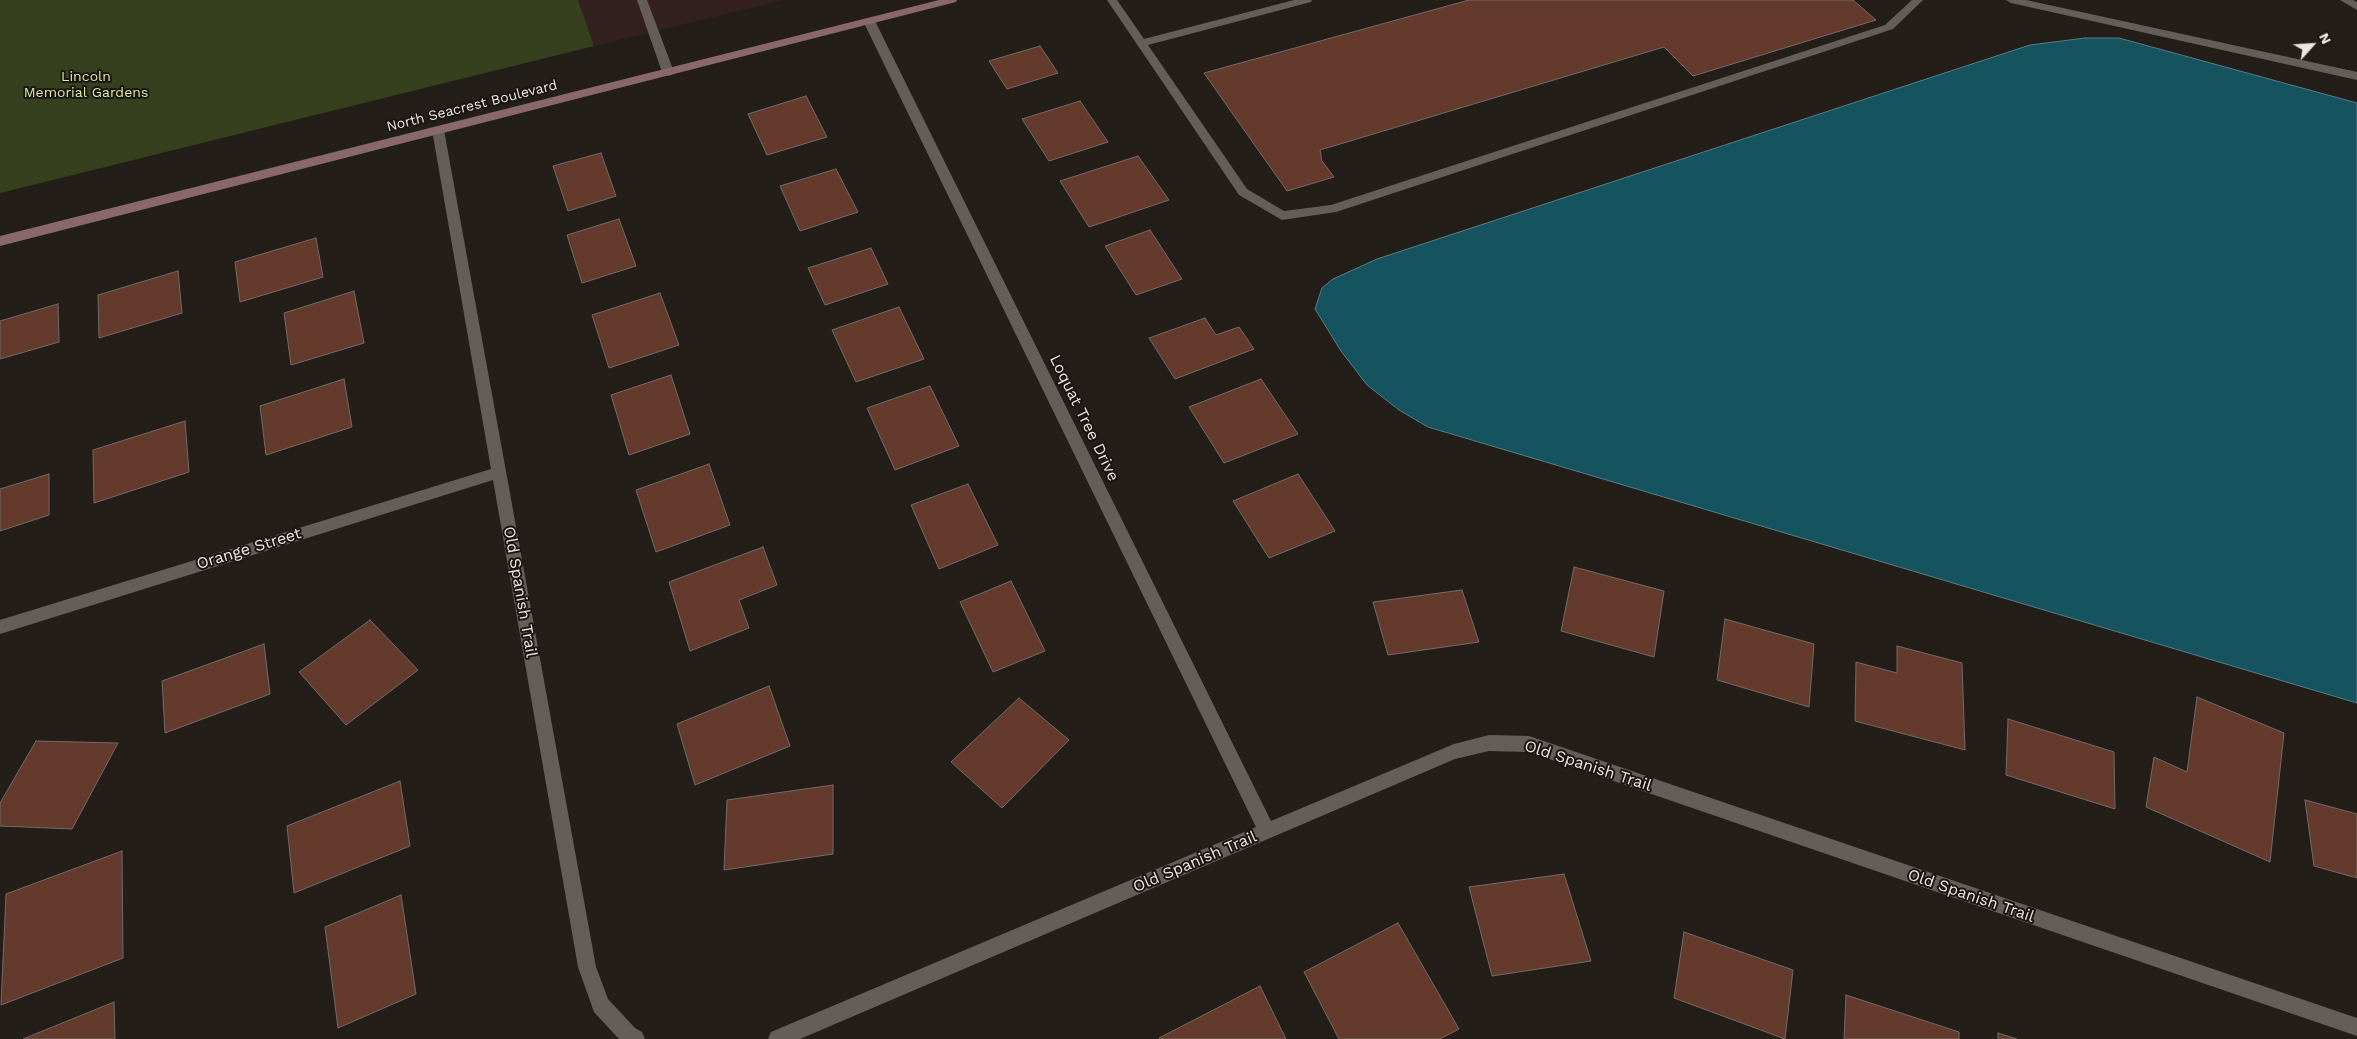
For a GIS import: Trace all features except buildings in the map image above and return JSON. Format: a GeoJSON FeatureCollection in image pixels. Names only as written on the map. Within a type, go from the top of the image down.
{"type":"FeatureCollection","features":[{"type":"Feature","properties":{"kind":"street"},"geometry":{"type":"LineString","coordinates":[[642,0],[668,72]]}},
{"type":"Feature","properties":{"kind":"street","name":"North Seacrest Boulevard"},"geometry":{"type":"LineString","coordinates":[[0,240],[952,0]]}},
{"type":"Feature","properties":{"kind":"street"},"geometry":{"type":"LineString","coordinates":[[1112,0],[1242,192],[1282,216],[1332,209],[1889,27],[1918,0]]}},
{"type":"Feature","properties":{"kind":"street"},"geometry":{"type":"LineString","coordinates":[[1142,43],[1307,0]]}},
{"type":"Feature","properties":{"kind":"street"},"geometry":{"type":"LineString","coordinates":[[2012,0],[2357,76]]}},
{"type":"Feature","properties":{"kind":"street"},"geometry":{"type":"LineString","coordinates":[[2345,0],[2357,7]]}},
{"type":"Feature","properties":{"kind":"street","name":"Loquat Tree Drive"},"geometry":{"type":"LineString","coordinates":[[869,20],[1267,831]]}},
{"type":"Feature","properties":{"kind":"street","name":"Old Spanish Trail"},"geometry":{"type":"LineString","coordinates":[[438,130],[587,967],[601,1005],[628,1036],[635,1039]]}},
{"type":"Feature","properties":{"kind":"street","name":"Orange Street"},"geometry":{"type":"LineString","coordinates":[[0,627],[499,472]]}},
{"type":"Feature","properties":{"kind":"street","name":"Old Spanish Trail"},"geometry":{"type":"LineString","coordinates":[[778,1039],[1454,752],[1488,743],[1529,744],[2357,1027]]}},
{"type":"Feature","properties":{"kind":"shaded area"},"geometry":{"type":"Polygon","coordinates":[[[578,0],[783,0],[594,46],[578,0]]]}},
{"type":"Feature","properties":{"kind":"green space","name":"Lincoln Memorial Gardens"},"geometry":{"type":"Polygon","coordinates":[[[0,0],[578,0],[594,46],[0,193],[0,0]]]}},
{"type":"Feature","properties":{"kind":"water"},"geometry":{"type":"Polygon","coordinates":[[[2085,38],[2119,38],[2357,103],[2357,703],[1428,427],[1399,410],[1367,385],[1341,351],[1315,309],[1322,288],[1333,279],[1377,259],[2030,45],[2085,38]]]}}]}
